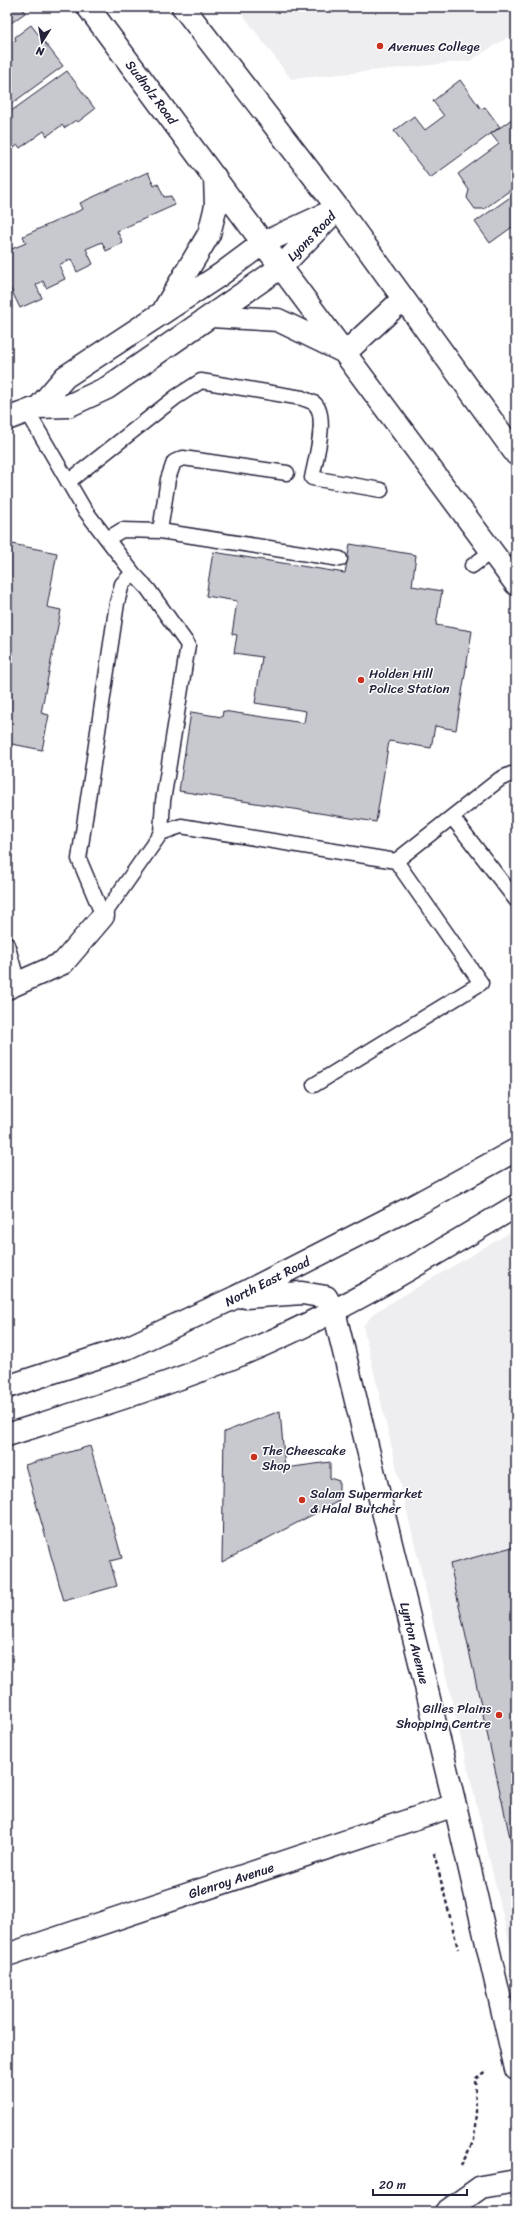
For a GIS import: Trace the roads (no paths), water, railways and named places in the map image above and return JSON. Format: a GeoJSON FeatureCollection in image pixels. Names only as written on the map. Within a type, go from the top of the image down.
{"type":"FeatureCollection","features":[{"type":"Feature","properties":{"kind":"main road","name":"Sudholz Road"},"geometry":{"type":"LineString","coordinates":[[88,7],[516,584]]}},
{"type":"Feature","properties":{"kind":"main road"},"geometry":{"type":"LineString","coordinates":[[183,7],[338,208],[516,454]]}},
{"type":"Feature","properties":{"kind":"main road"},"geometry":{"type":"LineString","coordinates":[[163,311],[209,234],[216,206],[215,177]]}},
{"type":"Feature","properties":{"kind":"main road","name":"Lyons Road"},"geometry":{"type":"LineString","coordinates":[[33,409],[65,377],[163,311],[220,275],[263,243],[338,208]]}},
{"type":"Feature","properties":{"kind":"main road","name":"Lyons Road"},"geometry":{"type":"LineString","coordinates":[[7,418],[33,409],[68,406],[89,398],[136,368],[281,267],[338,208]]}},
{"type":"Feature","properties":{"kind":"main road"},"geometry":{"type":"LineString","coordinates":[[211,316],[278,320],[345,353],[403,299]]}},
{"type":"Feature","properties":{"kind":"main road"},"geometry":{"type":"LineString","coordinates":[[13,985],[63,963],[103,916]]}},
{"type":"Feature","properties":{"kind":"main road","name":"North East Road"},"geometry":{"type":"LineString","coordinates":[[7,1387],[129,1346],[236,1297],[412,1207],[516,1150]]}},
{"type":"Feature","properties":{"kind":"main road"},"geometry":{"type":"LineString","coordinates":[[7,1435],[170,1382],[242,1354],[334,1311],[516,1206]]}},
{"type":"Feature","properties":{"kind":"main road"},"geometry":{"type":"LineString","coordinates":[[236,1297],[302,1293],[326,1297],[334,1311]]}},
{"type":"Feature","properties":{"kind":"main road","name":"Lynton Avenue"},"geometry":{"type":"LineString","coordinates":[[334,1311],[455,1805],[516,2069]]}},
{"type":"Feature","properties":{"kind":"main road","name":"Glenroy Avenue"},"geometry":{"type":"LineString","coordinates":[[7,1954],[455,1805]]}},
{"type":"Feature","properties":{"kind":"main road"},"geometry":{"type":"LineString","coordinates":[[446,2212],[481,2187],[516,2181]]}},
{"type":"Feature","properties":{"kind":"lane"},"geometry":{"type":"LineString","coordinates":[[68,482],[176,397],[201,381],[302,398],[314,404],[320,414],[321,426],[312,478],[381,490]]}},
{"type":"Feature","properties":{"kind":"lane"},"geometry":{"type":"LineString","coordinates":[[33,409],[68,482],[84,509],[133,573],[148,589],[188,644],[163,801],[161,833],[103,916]]}},
{"type":"Feature","properties":{"kind":"lane"},"geometry":{"type":"LineString","coordinates":[[160,531],[168,479],[174,462],[183,458],[287,473]]}},
{"type":"Feature","properties":{"kind":"lane"},"geometry":{"type":"LineString","coordinates":[[107,539],[122,530],[160,531],[340,559]]}},
{"type":"Feature","properties":{"kind":"lane"},"geometry":{"type":"LineString","coordinates":[[472,566],[492,551]]}},
{"type":"Feature","properties":{"kind":"lane"},"geometry":{"type":"LineString","coordinates":[[103,916],[79,859],[117,603],[122,584],[133,573]]}},
{"type":"Feature","properties":{"kind":"lane"},"geometry":{"type":"LineString","coordinates":[[396,861],[500,779],[511,774],[516,775]]}},
{"type":"Feature","properties":{"kind":"lane"},"geometry":{"type":"LineString","coordinates":[[452,817],[516,900]]}},
{"type":"Feature","properties":{"kind":"lane"},"geometry":{"type":"LineString","coordinates":[[161,833],[181,826],[396,861],[481,983],[314,1085]]}},
{"type":"Feature","properties":{"kind":"lane"},"geometry":{"type":"LineString","coordinates":[[7,944],[13,985]]}},
{"type":"Feature","properties":{"kind":"place","name":"Avenues College"},"geometry":{"type":"Point","coordinates":[380,46]}},
{"type":"Feature","properties":{"kind":"place","name":"Holden Hill Police Station"},"geometry":{"type":"Point","coordinates":[361,680]}},
{"type":"Feature","properties":{"kind":"place","name":"The Cheescake Shop"},"geometry":{"type":"Point","coordinates":[254,1457]}},
{"type":"Feature","properties":{"kind":"place","name":"Salam Supermarket & Halal Butcher"},"geometry":{"type":"Point","coordinates":[302,1500]}},
{"type":"Feature","properties":{"kind":"place","name":"Gilles Plains Shopping Centre"},"geometry":{"type":"Point","coordinates":[499,1715]}}]}
